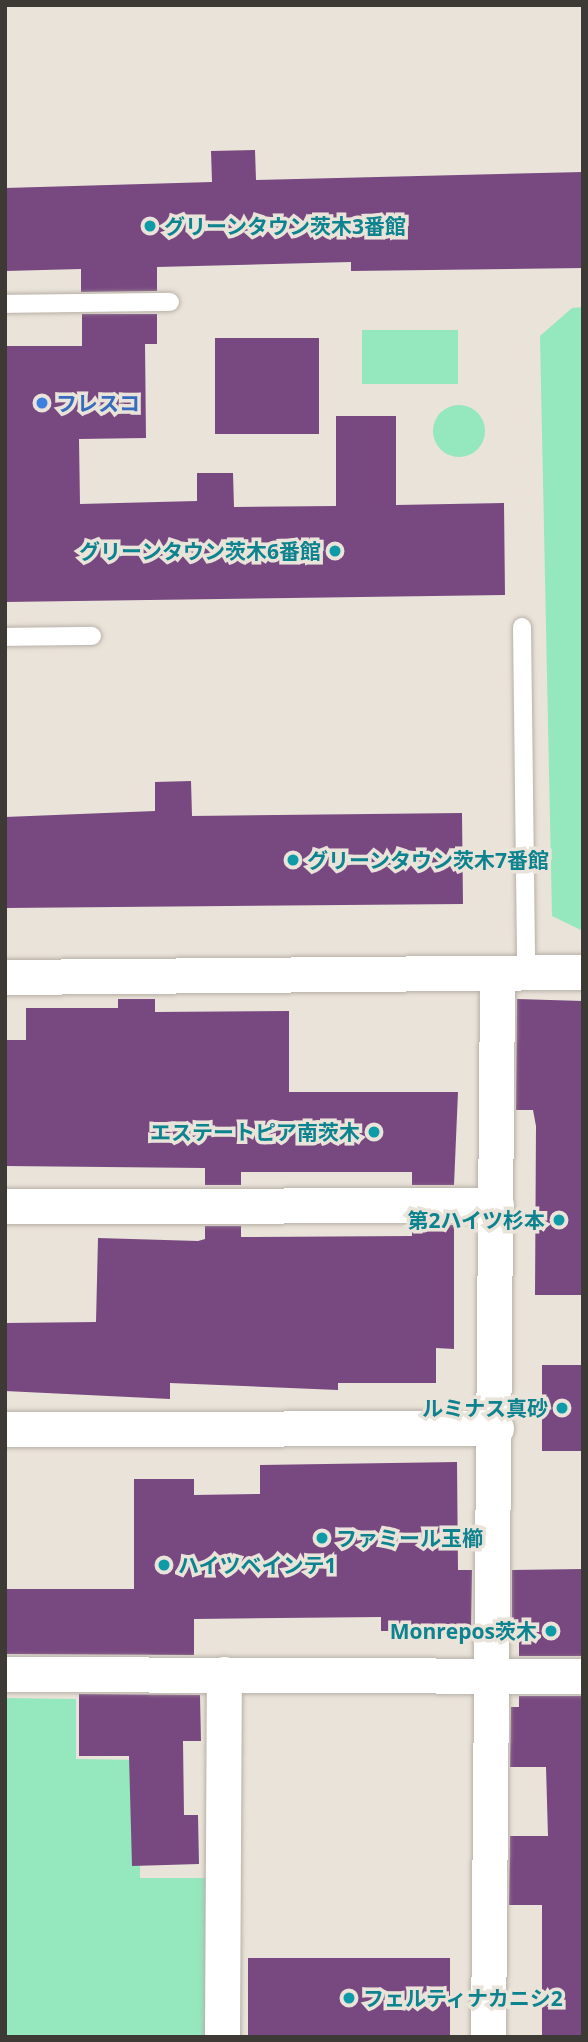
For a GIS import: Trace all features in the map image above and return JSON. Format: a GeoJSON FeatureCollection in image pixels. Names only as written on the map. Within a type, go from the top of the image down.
{"type":"FeatureCollection","features":[{"type":"Feature","properties":{"kind":"street"},"geometry":{"type":"LineString","coordinates":[[5,977],[512,975],[583,972]]}},
{"type":"Feature","properties":{"kind":"street"},"geometry":{"type":"LineString","coordinates":[[488,2037],[495,1675],[496,1205],[512,975]]}},
{"type":"Feature","properties":{"kind":"street"},"geometry":{"type":"LineString","coordinates":[[5,1206],[496,1205]]}},
{"type":"Feature","properties":{"kind":"street"},"geometry":{"type":"LineString","coordinates":[[5,1429],[496,1428]]}},
{"type":"Feature","properties":{"kind":"street"},"geometry":{"type":"LineString","coordinates":[[5,1674],[583,1676]]}},
{"type":"Feature","properties":{"kind":"street"},"geometry":{"type":"LineString","coordinates":[[222,2037],[224,1674]]}},
{"type":"Feature","properties":{"kind":"lane"},"geometry":{"type":"LineString","coordinates":[[5,304],[170,302]]}},
{"type":"Feature","properties":{"kind":"lane"},"geometry":{"type":"LineString","coordinates":[[512,975],[522,627]]}},
{"type":"Feature","properties":{"kind":"lane"},"geometry":{"type":"LineString","coordinates":[[5,637],[92,636]]}},
{"type":"Feature","properties":{"kind":"green space"},"geometry":{"type":"Polygon","coordinates":[[[583,307],[583,931],[552,916],[540,336],[572,308],[583,307]]]}},
{"type":"Feature","properties":{"kind":"green space"},"geometry":{"type":"Polygon","coordinates":[[[362,330],[458,330],[458,384],[362,384],[362,330]]]}},
{"type":"Feature","properties":{"kind":"green space"},"geometry":{"type":"Polygon","coordinates":[[[459,405],[469,407],[477,413],[483,421],[483,441],[477,449],[469,455],[459,457],[449,455],[441,449],[435,441],[433,431],[435,421],[441,413],[449,407],[459,405]]]}},
{"type":"Feature","properties":{"kind":"green space"},"geometry":{"type":"Polygon","coordinates":[[[5,1698],[76,1699],[76,1759],[141,1760],[140,1878],[208,1878],[207,2037],[5,2037],[5,1698]]]}},
{"type":"Feature","properties":{"kind":"building"},"geometry":{"type":"Polygon","coordinates":[[[255,150],[256,180],[583,172],[583,268],[351,271],[351,262],[157,267],[157,291],[81,292],[81,269],[5,271],[5,188],[212,182],[211,151],[255,150]]]}},
{"type":"Feature","properties":{"kind":"building"},"geometry":{"type":"Polygon","coordinates":[[[82,314],[157,314],[157,344],[145,344],[146,438],[79,439],[80,504],[197,501],[197,473],[233,473],[234,507],[336,506],[336,416],[396,416],[396,505],[504,503],[505,595],[5,602],[5,346],[82,346],[82,314]]]}},
{"type":"Feature","properties":{"kind":"building"},"geometry":{"type":"Polygon","coordinates":[[[215,338],[319,338],[319,434],[215,434],[215,338]]]}},
{"type":"Feature","properties":{"kind":"building","name":"グリーンタウン茨木7番館"},"geometry":{"type":"Polygon","coordinates":[[[191,781],[192,816],[462,813],[463,904],[5,908],[5,817],[155,811],[155,782],[191,781]]]}},
{"type":"Feature","properties":{"kind":"building"},"geometry":{"type":"Polygon","coordinates":[[[118,999],[155,999],[155,1012],[289,1011],[289,1092],[458,1092],[454,1185],[412,1185],[412,1172],[241,1172],[241,1185],[205,1185],[205,1168],[5,1166],[5,1040],[26,1040],[26,1008],[118,1008],[118,999]]]}},
{"type":"Feature","properties":{"kind":"building"},"geometry":{"type":"Polygon","coordinates":[[[517,999],[583,1001],[583,1295],[535,1295],[536,1126],[533,1110],[516,1110],[517,999]]]}},
{"type":"Feature","properties":{"kind":"building"},"geometry":{"type":"Polygon","coordinates":[[[412,1225],[454,1225],[454,1349],[436,1348],[436,1383],[338,1383],[338,1390],[170,1383],[170,1399],[5,1391],[5,1323],[96,1322],[98,1238],[198,1241],[205,1239],[205,1226],[241,1226],[241,1237],[412,1236],[412,1225]]]}},
{"type":"Feature","properties":{"kind":"building","name":"ルミナス真砂"},"geometry":{"type":"Polygon","coordinates":[[[542,1365],[583,1365],[583,1451],[542,1451],[542,1365]]]}},
{"type":"Feature","properties":{"kind":"building"},"geometry":{"type":"Polygon","coordinates":[[[457,1462],[458,1570],[472,1570],[471,1631],[381,1631],[381,1617],[194,1619],[194,1655],[5,1654],[5,1589],[134,1589],[134,1479],[194,1479],[194,1495],[260,1494],[260,1465],[457,1462]]]}},
{"type":"Feature","properties":{"kind":"building","name":"Monrepos茨木"},"geometry":{"type":"Polygon","coordinates":[[[583,1569],[583,1656],[519,1656],[519,1631],[512,1631],[512,1570],[583,1569]]]}},
{"type":"Feature","properties":{"kind":"building"},"geometry":{"type":"Polygon","coordinates":[[[79,1694],[200,1695],[201,1741],[183,1741],[184,1815],[198,1815],[199,1864],[132,1866],[129,1756],[79,1756],[79,1694]]]}},
{"type":"Feature","properties":{"kind":"building"},"geometry":{"type":"Polygon","coordinates":[[[519,1696],[583,1696],[583,2037],[542,2037],[542,1905],[509,1905],[510,1836],[548,1836],[546,1767],[510,1767],[511,1707],[519,1707],[519,1696]]]}},
{"type":"Feature","properties":{"kind":"building","name":"フェルティナカニシ2"},"geometry":{"type":"Polygon","coordinates":[[[248,1958],[450,1958],[450,2037],[248,2037],[248,1958]]]}},
{"type":"Feature","properties":{"kind":"place","name":"グリーンタウン茨木3番館"},"geometry":{"type":"Point","coordinates":[150,226]}},
{"type":"Feature","properties":{"kind":"place","name":"フレスコ"},"geometry":{"type":"Point","coordinates":[42,403]}},
{"type":"Feature","properties":{"kind":"place","name":"グリーンタウン茨木6番館"},"geometry":{"type":"Point","coordinates":[335,551]}},
{"type":"Feature","properties":{"kind":"place","name":"グリーンタウン茨木7番館"},"geometry":{"type":"Point","coordinates":[293,860]}},
{"type":"Feature","properties":{"kind":"place","name":"エステートピア南茨木"},"geometry":{"type":"Point","coordinates":[374,1132]}},
{"type":"Feature","properties":{"kind":"place","name":"第2ハイツ杉本"},"geometry":{"type":"Point","coordinates":[559,1220]}},
{"type":"Feature","properties":{"kind":"place","name":"ルミナス真砂"},"geometry":{"type":"Point","coordinates":[562,1408]}},
{"type":"Feature","properties":{"kind":"place","name":"ファミール玉櫛"},"geometry":{"type":"Point","coordinates":[322,1538]}},
{"type":"Feature","properties":{"kind":"place","name":"ハイツベインテ1"},"geometry":{"type":"Point","coordinates":[164,1565]}},
{"type":"Feature","properties":{"kind":"place","name":"Monrepos茨木"},"geometry":{"type":"Point","coordinates":[551,1631]}},
{"type":"Feature","properties":{"kind":"place","name":"フェルティナカニシ2"},"geometry":{"type":"Point","coordinates":[349,1998]}}]}
